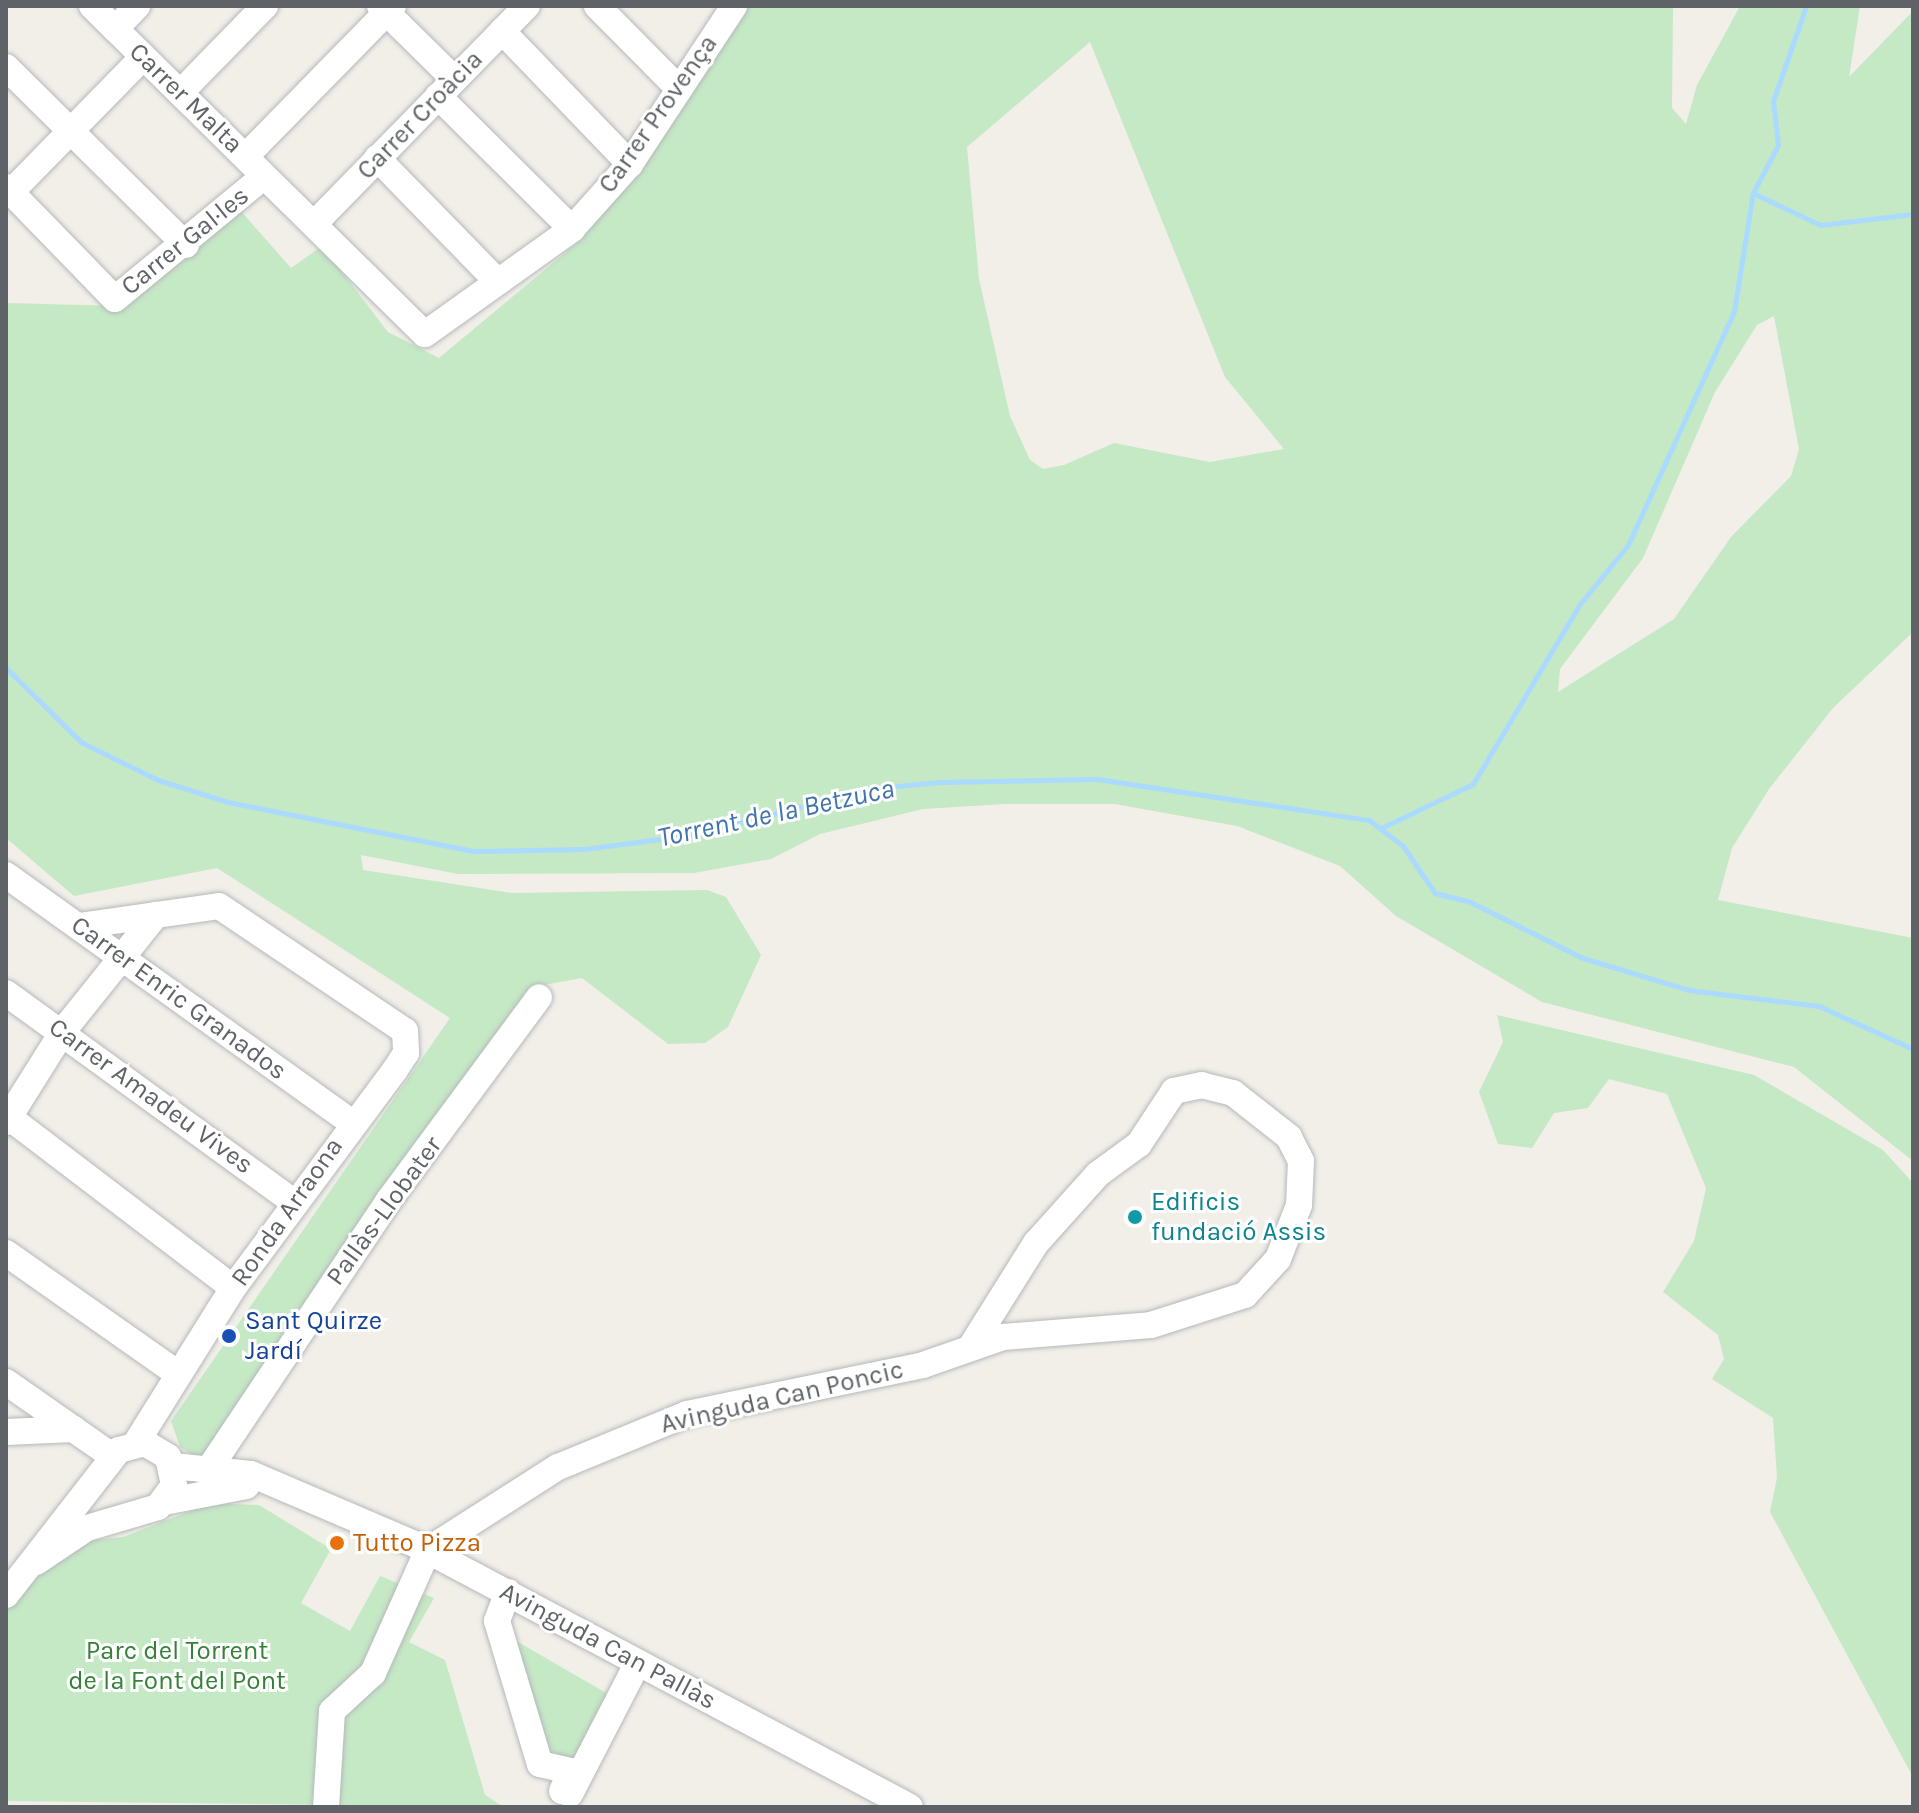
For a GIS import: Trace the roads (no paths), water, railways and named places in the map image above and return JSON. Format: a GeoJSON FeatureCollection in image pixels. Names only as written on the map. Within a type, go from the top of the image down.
{"type":"FeatureCollection","features":[{"type":"Feature","properties":{"kind":"street","name":"Carrer Malta"},"geometry":{"type":"LineString","coordinates":[[92,6],[425,334]]}},
{"type":"Feature","properties":{"kind":"street"},"geometry":{"type":"LineString","coordinates":[[115,29],[137,6]]}},
{"type":"Feature","properties":{"kind":"street"},"geometry":{"type":"LineString","coordinates":[[180,93],[265,6]]}},
{"type":"Feature","properties":{"kind":"street","name":"Carrer Croàcia"},"geometry":{"type":"LineString","coordinates":[[314,224],[527,6]]}},
{"type":"Feature","properties":{"kind":"street"},"geometry":{"type":"LineString","coordinates":[[597,6],[679,89]]}},
{"type":"Feature","properties":{"kind":"street"},"geometry":{"type":"LineString","coordinates":[[246,156],[387,8],[446,88],[572,229]]}},
{"type":"Feature","properties":{"kind":"street","name":"Carrer Provença"},"geometry":{"type":"LineString","coordinates":[[425,334],[572,229],[630,164],[728,9]]}},
{"type":"Feature","properties":{"kind":"street"},"geometry":{"type":"LineString","coordinates":[[502,31],[630,164]]}},
{"type":"Feature","properties":{"kind":"street"},"geometry":{"type":"LineString","coordinates":[[8,190],[143,57]]}},
{"type":"Feature","properties":{"kind":"street"},"geometry":{"type":"LineString","coordinates":[[6,67],[186,245]]}},
{"type":"Feature","properties":{"kind":"street"},"geometry":{"type":"LineString","coordinates":[[377,158],[498,282]]}},
{"type":"Feature","properties":{"kind":"street","name":"Carrer Gal·les"},"geometry":{"type":"LineString","coordinates":[[8,190],[115,299],[186,245],[264,176]]}},
{"type":"Feature","properties":{"kind":"street","name":"Carrer Enric Granados"},"geometry":{"type":"LineString","coordinates":[[6,875],[124,956],[351,1122]]}},
{"type":"Feature","properties":{"kind":"street","name":"Ronda Arraona"},"geometry":{"type":"LineString","coordinates":[[136,1443],[233,1288],[351,1122],[406,1053],[405,1031],[234,912],[205,906],[156,915]]}},
{"type":"Feature","properties":{"kind":"street"},"geometry":{"type":"LineString","coordinates":[[79,926],[156,915]]}},
{"type":"Feature","properties":{"kind":"street"},"geometry":{"type":"LineString","coordinates":[[156,915],[63,1031],[7,1118],[233,1288]]}},
{"type":"Feature","properties":{"kind":"street","name":"Carrer Amadeu Vives"},"geometry":{"type":"LineString","coordinates":[[6,993],[63,1031],[294,1202]]}},
{"type":"Feature","properties":{"kind":"street","name":"Pallàs-Llobater"},"geometry":{"type":"LineString","coordinates":[[209,1469],[389,1200],[539,997]]}},
{"type":"Feature","properties":{"kind":"street","name":"Avinguda Can Poncic"},"geometry":{"type":"LineString","coordinates":[[428,1550],[613,1439],[687,1414],[923,1365],[972,1345],[1075,1327],[1151,1325],[1245,1295],[1278,1259],[1299,1205],[1301,1161],[1289,1137],[1233,1093],[1202,1085],[1174,1091],[1139,1144],[1098,1174],[1036,1243],[972,1345]]}},
{"type":"Feature","properties":{"kind":"street"},"geometry":{"type":"LineString","coordinates":[[6,1253],[171,1385],[164,1502]]}},
{"type":"Feature","properties":{"kind":"street"},"geometry":{"type":"LineString","coordinates":[[6,1382],[74,1429],[109,1463],[113,1500],[134,1511]]}},
{"type":"Feature","properties":{"kind":"street"},"geometry":{"type":"LineString","coordinates":[[6,1432],[74,1429]]}},
{"type":"Feature","properties":{"kind":"street"},"geometry":{"type":"LineString","coordinates":[[6,1595],[36,1562],[109,1463],[136,1443],[167,1458]]}},
{"type":"Feature","properties":{"kind":"street","name":"Avinguda Can Pallàs"},"geometry":{"type":"LineString","coordinates":[[167,1458],[256,1481],[428,1550],[910,1807]]}},
{"type":"Feature","properties":{"kind":"street"},"geometry":{"type":"LineString","coordinates":[[36,1562],[87,1528],[164,1502],[256,1481]]}},
{"type":"Feature","properties":{"kind":"street"},"geometry":{"type":"LineString","coordinates":[[326,1807],[332,1711],[373,1673],[428,1550]]}},
{"type":"Feature","properties":{"kind":"street"},"geometry":{"type":"LineString","coordinates":[[508,1592],[497,1621],[540,1764],[571,1771],[563,1799]]}},
{"type":"Feature","properties":{"kind":"street"},"geometry":{"type":"LineString","coordinates":[[563,1799],[638,1662]]}},
{"type":"Feature","properties":{"kind":"waterway"},"geometry":{"type":"LineString","coordinates":[[1381,828],[1473,784],[1580,604],[1628,545],[1734,311],[1753,193],[1778,145],[1773,101],[1806,6]]}},
{"type":"Feature","properties":{"kind":"waterway"},"geometry":{"type":"LineString","coordinates":[[1753,193],[1820,225],[1913,214]]}},
{"type":"Feature","properties":{"kind":"waterway","name":"Torrent de la Betzuca"},"geometry":{"type":"LineString","coordinates":[[6,668],[81,742],[158,780],[228,802],[474,851],[584,849],[691,835],[876,788],[941,782],[1097,779],[1369,820],[1403,846],[1435,893],[1468,901],[1583,958],[1688,990],[1819,1006],[1913,1049]]}},
{"type":"Feature","properties":{"kind":"place","name":"Edificis fundació Assis"},"geometry":{"type":"Point","coordinates":[1135,1217]}},
{"type":"Feature","properties":{"kind":"place","name":"Sant Quirze Jardí"},"geometry":{"type":"Point","coordinates":[229,1336]}},
{"type":"Feature","properties":{"kind":"place","name":"Tutto Pizza"},"geometry":{"type":"Point","coordinates":[337,1543]}},
{"type":"Feature","properties":{"kind":"park label","name":"Parc del Torrent de la Font del Pont"},"geometry":{"type":"Point","coordinates":[177,1666]}}]}
